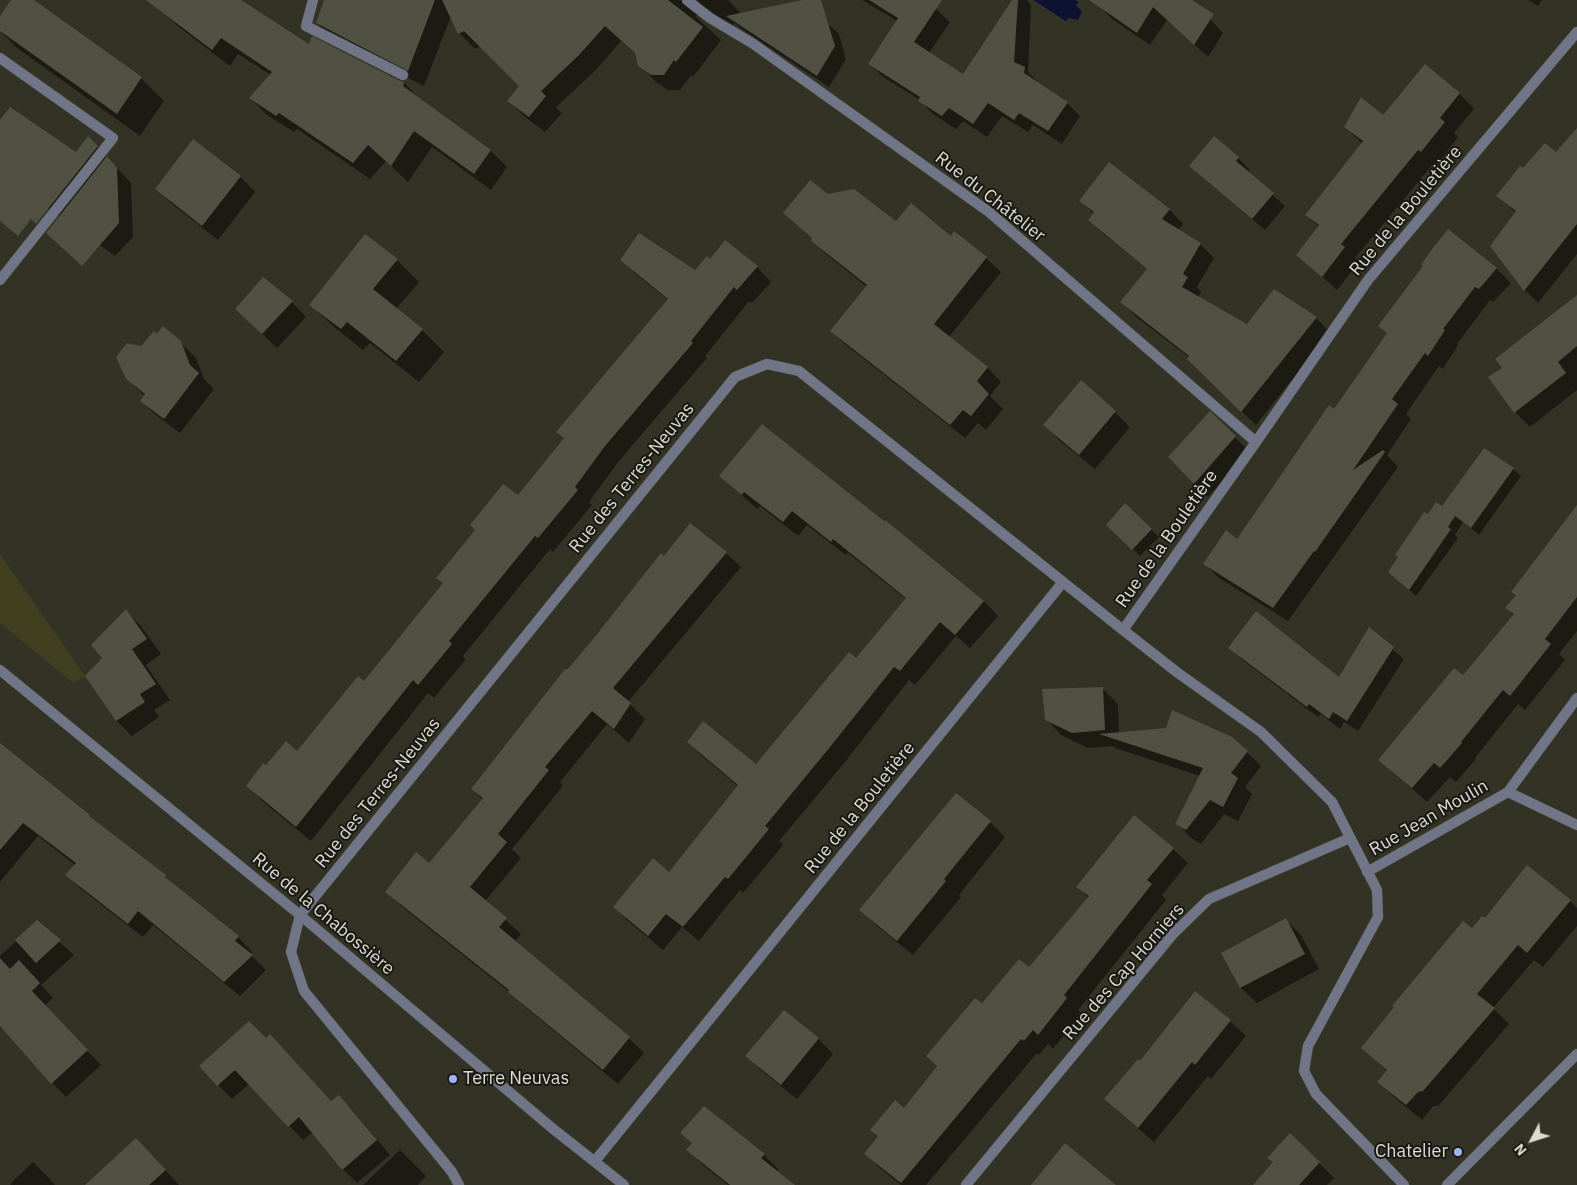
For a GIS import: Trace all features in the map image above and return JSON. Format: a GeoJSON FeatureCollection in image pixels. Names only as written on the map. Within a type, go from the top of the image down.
{"type":"FeatureCollection","features":[{"type":"Feature","properties":{"kind":"street"},"geometry":{"type":"LineString","coordinates":[[313,0],[306,26],[403,75]]}},
{"type":"Feature","properties":{"kind":"street","name":"Rue du Châtelier"},"geometry":{"type":"LineString","coordinates":[[687,0],[710,18],[752,43],[989,212],[1256,442]]}},
{"type":"Feature","properties":{"kind":"street","name":"Rue de la Bouletière"},"geometry":{"type":"LineString","coordinates":[[595,1161],[1063,582],[1123,630],[1368,280],[1577,32]]}},
{"type":"Feature","properties":{"kind":"street"},"geometry":{"type":"LineString","coordinates":[[0,58],[113,138],[0,280]]}},
{"type":"Feature","properties":{"kind":"street","name":"Rue des Terres-Neuvas"},"geometry":{"type":"LineString","coordinates":[[300,915],[735,377],[767,364],[800,371],[1063,582]]}},
{"type":"Feature","properties":{"kind":"street"},"geometry":{"type":"LineString","coordinates":[[1123,630],[1178,673],[1261,732],[1332,802],[1378,890],[1378,916],[1308,1046],[1304,1071],[1316,1094],[1404,1185]]}},
{"type":"Feature","properties":{"kind":"street","name":"Rue de la Chabossière"},"geometry":{"type":"LineString","coordinates":[[0,670],[300,915],[552,1128],[624,1185]]}},
{"type":"Feature","properties":{"kind":"street","name":"Rue Jean Moulin"},"geometry":{"type":"LineString","coordinates":[[1367,872],[1508,792],[1577,698]]}},
{"type":"Feature","properties":{"kind":"street","name":"Rue Jean Moulin"},"geometry":{"type":"LineString","coordinates":[[1508,792],[1577,825]]}},
{"type":"Feature","properties":{"kind":"street","name":"Rue des Cap Horniers"},"geometry":{"type":"LineString","coordinates":[[966,1185],[1173,934],[1209,899],[1350,838]]}},
{"type":"Feature","properties":{"kind":"street"},"geometry":{"type":"LineString","coordinates":[[300,915],[291,952],[304,991],[452,1172],[458,1185]]}},
{"type":"Feature","properties":{"kind":"street"},"geometry":{"type":"LineString","coordinates":[[1447,1185],[1577,1054]]}},
{"type":"Feature","properties":{"kind":"shaded area"},"geometry":{"type":"Polygon","coordinates":[[[0,554],[85,676],[73,683],[0,623],[0,554]]]}},
{"type":"Feature","properties":{"kind":"water"},"geometry":{"type":"Polygon","coordinates":[[[1033,0],[1075,0],[1079,2],[1076,5],[1082,12],[1078,20],[1069,18],[1066,21],[1033,0]]]}},
{"type":"Feature","properties":{"kind":"building"},"geometry":{"type":"Polygon","coordinates":[[[11,0],[34,0],[142,77],[117,114],[0,31],[0,16],[11,0]]]}},
{"type":"Feature","properties":{"kind":"building"},"geometry":{"type":"Polygon","coordinates":[[[146,0],[241,0],[309,44],[312,36],[404,82],[403,86],[491,150],[474,174],[414,131],[391,166],[368,145],[353,163],[279,113],[276,116],[249,98],[272,72],[221,38],[212,50],[146,0]]]}},
{"type":"Feature","properties":{"kind":"building"},"geometry":{"type":"Polygon","coordinates":[[[324,0],[435,0],[408,71],[316,23],[324,0]]]}},
{"type":"Feature","properties":{"kind":"building"},"geometry":{"type":"Polygon","coordinates":[[[442,0],[668,0],[703,27],[676,62],[674,60],[664,75],[651,75],[638,66],[635,53],[605,26],[579,55],[541,91],[546,96],[529,117],[507,101],[519,86],[464,31],[458,34],[442,0]]]}},
{"type":"Feature","properties":{"kind":"building"},"geometry":{"type":"Polygon","coordinates":[[[802,0],[821,0],[835,46],[817,76],[726,16],[802,0]]]}},
{"type":"Feature","properties":{"kind":"building"},"geometry":{"type":"Polygon","coordinates":[[[869,0],[942,0],[914,42],[963,74],[1012,0],[1018,0],[1014,62],[1025,67],[1024,73],[1068,102],[1048,131],[1019,113],[1014,120],[988,103],[973,124],[949,108],[942,116],[918,101],[920,97],[868,64],[898,18],[869,0]]]}},
{"type":"Feature","properties":{"kind":"building"},"geometry":{"type":"Polygon","coordinates":[[[1089,0],[1192,0],[1214,14],[1194,45],[1153,7],[1137,33],[1089,0]]]}},
{"type":"Feature","properties":{"kind":"building"},"geometry":{"type":"Polygon","coordinates":[[[1425,64],[1460,93],[1440,118],[1445,122],[1421,152],[1418,150],[1341,244],[1345,247],[1322,277],[1296,255],[1319,225],[1305,215],[1363,141],[1344,127],[1361,97],[1383,115],[1425,64]]]}},
{"type":"Feature","properties":{"kind":"building"},"geometry":{"type":"Polygon","coordinates":[[[10,107],[76,152],[88,136],[98,146],[36,224],[31,219],[18,236],[0,221],[0,120],[10,107]]]}},
{"type":"Feature","properties":{"kind":"building"},"geometry":{"type":"Polygon","coordinates":[[[1577,128],[1577,224],[1524,291],[1490,246],[1516,211],[1496,196],[1520,166],[1523,168],[1545,143],[1556,152],[1577,128]]]}},
{"type":"Feature","properties":{"kind":"building"},"geometry":{"type":"Polygon","coordinates":[[[1214,136],[1239,157],[1236,161],[1274,193],[1252,219],[1189,166],[1214,136]]]}},
{"type":"Feature","properties":{"kind":"building"},"geometry":{"type":"Polygon","coordinates":[[[193,139],[241,176],[202,226],[155,189],[193,139]]]}},
{"type":"Feature","properties":{"kind":"building"},"geometry":{"type":"Polygon","coordinates":[[[107,156],[117,168],[119,223],[82,266],[46,233],[107,156]]]}},
{"type":"Feature","properties":{"kind":"building"},"geometry":{"type":"Polygon","coordinates":[[[1109,162],[1170,209],[1162,219],[1201,243],[1183,274],[1188,277],[1182,287],[1247,324],[1274,289],[1317,317],[1241,412],[1187,359],[1189,356],[1120,302],[1147,269],[1088,220],[1094,212],[1079,201],[1109,162]]]}},
{"type":"Feature","properties":{"kind":"building"},"geometry":{"type":"Polygon","coordinates":[[[810,180],[828,194],[854,189],[896,221],[911,203],[951,236],[954,231],[987,257],[934,324],[988,367],[977,381],[989,394],[971,416],[963,410],[950,425],[830,331],[867,285],[811,241],[812,238],[783,213],[810,180]]]}},
{"type":"Feature","properties":{"kind":"building"},"geometry":{"type":"Polygon","coordinates":[[[1448,229],[1497,268],[1479,289],[1475,287],[1443,329],[1445,330],[1428,356],[1425,353],[1392,399],[1398,404],[1353,470],[1383,450],[1385,452],[1273,608],[1203,564],[1226,530],[1237,539],[1329,405],[1334,409],[1387,333],[1378,326],[1448,229]]]}},
{"type":"Feature","properties":{"kind":"building"},"geometry":{"type":"Polygon","coordinates":[[[639,233],[695,270],[707,256],[710,259],[725,240],[758,266],[737,290],[734,287],[691,341],[693,343],[605,446],[575,487],[578,490],[538,538],[535,536],[449,641],[452,644],[418,685],[413,680],[296,827],[246,786],[263,763],[266,765],[286,741],[297,751],[358,676],[364,681],[443,583],[436,578],[475,530],[470,525],[503,484],[518,495],[564,438],[556,432],[668,299],[620,260],[639,233]]]}},
{"type":"Feature","properties":{"kind":"building"},"geometry":{"type":"Polygon","coordinates":[[[365,234],[398,259],[373,289],[423,329],[396,361],[347,322],[341,329],[309,305],[365,234]]]}},
{"type":"Feature","properties":{"kind":"building"},"geometry":{"type":"Polygon","coordinates":[[[263,277],[293,301],[262,334],[235,309],[263,277]]]}},
{"type":"Feature","properties":{"kind":"building"},"geometry":{"type":"Polygon","coordinates":[[[1577,295],[1577,346],[1558,362],[1566,373],[1514,413],[1488,377],[1502,368],[1495,359],[1577,295]]]}},
{"type":"Feature","properties":{"kind":"building"},"geometry":{"type":"Polygon","coordinates":[[[163,326],[181,341],[190,365],[199,373],[164,419],[140,401],[145,394],[126,379],[116,357],[127,343],[141,346],[154,331],[157,334],[163,326]]]}},
{"type":"Feature","properties":{"kind":"building"},"geometry":{"type":"Polygon","coordinates":[[[1081,380],[1116,411],[1079,455],[1043,425],[1081,380]]]}},
{"type":"Feature","properties":{"kind":"building"},"geometry":{"type":"Polygon","coordinates":[[[1210,411],[1236,436],[1194,484],[1168,457],[1210,411]]]}},
{"type":"Feature","properties":{"kind":"building"},"geometry":{"type":"Polygon","coordinates":[[[762,424],[885,520],[984,601],[955,635],[940,622],[900,671],[894,667],[765,826],[769,829],[728,879],[725,877],[683,927],[666,914],[648,936],[613,907],[653,858],[669,872],[738,785],[687,742],[703,721],[756,764],[849,652],[856,658],[906,598],[833,539],[831,542],[792,511],[783,522],[744,492],[742,495],[719,476],[762,424]]]}},
{"type":"Feature","properties":{"kind":"building"},"geometry":{"type":"Polygon","coordinates":[[[1484,448],[1514,468],[1471,528],[1455,516],[1448,527],[1451,529],[1409,590],[1388,572],[1398,557],[1395,555],[1424,512],[1428,514],[1436,502],[1442,506],[1484,448]]]}},
{"type":"Feature","properties":{"kind":"building"},"geometry":{"type":"Polygon","coordinates":[[[1125,503],[1152,529],[1132,550],[1106,525],[1125,503]]]}},
{"type":"Feature","properties":{"kind":"building"},"geometry":{"type":"Polygon","coordinates":[[[1577,505],[1577,597],[1545,639],[1551,644],[1510,696],[1503,690],[1440,768],[1434,763],[1412,788],[1378,760],[1454,668],[1463,675],[1514,614],[1505,608],[1516,595],[1511,592],[1577,505]]]}},
{"type":"Feature","properties":{"kind":"building"},"geometry":{"type":"Polygon","coordinates":[[[690,523],[727,552],[613,688],[631,703],[614,729],[592,711],[545,767],[549,770],[498,834],[507,842],[470,887],[507,918],[499,927],[630,1037],[603,1070],[508,992],[509,990],[385,892],[416,852],[429,863],[483,798],[471,789],[565,669],[567,670],[594,638],[661,553],[664,556],[690,523]]]}},
{"type":"Feature","properties":{"kind":"building"},"geometry":{"type":"Polygon","coordinates":[[[126,609],[147,639],[132,649],[156,684],[140,694],[145,702],[116,721],[85,676],[102,658],[91,645],[126,609]]]}},
{"type":"Feature","properties":{"kind":"building"},"geometry":{"type":"Polygon","coordinates":[[[1256,611],[1339,677],[1369,627],[1394,647],[1347,721],[1333,712],[1329,719],[1309,704],[1307,707],[1228,648],[1256,611]]]}},
{"type":"Feature","properties":{"kind":"building"},"geometry":{"type":"Polygon","coordinates":[[[1103,687],[1105,730],[1072,733],[1045,720],[1042,689],[1103,687]]]}},
{"type":"Feature","properties":{"kind":"building"},"geometry":{"type":"Polygon","coordinates":[[[1172,710],[1232,737],[1248,751],[1231,773],[1238,778],[1223,807],[1210,800],[1186,830],[1175,824],[1203,768],[1099,734],[1166,728],[1172,710]]]}},
{"type":"Feature","properties":{"kind":"building"},"geometry":{"type":"Polygon","coordinates":[[[0,743],[89,816],[166,875],[165,877],[239,936],[235,941],[253,955],[224,982],[138,911],[128,924],[65,875],[76,863],[23,823],[0,850],[0,743]]]}},
{"type":"Feature","properties":{"kind":"building"},"geometry":{"type":"Polygon","coordinates":[[[956,793],[991,821],[944,879],[946,881],[897,941],[859,910],[956,793]]]}},
{"type":"Feature","properties":{"kind":"building"},"geometry":{"type":"Polygon","coordinates":[[[1134,815],[1174,848],[1147,880],[1152,884],[1064,995],[1067,998],[1038,1035],[1033,1030],[1024,1041],[1021,1039],[901,1183],[864,1154],[878,1136],[870,1130],[895,1100],[904,1108],[937,1066],[926,1056],[975,998],[982,1003],[1019,959],[1029,967],[1089,896],[1076,887],[1134,815]]]}},
{"type":"Feature","properties":{"kind":"building"},"geometry":{"type":"Polygon","coordinates":[[[1527,865],[1571,900],[1527,953],[1518,945],[1477,994],[1495,1008],[1423,1091],[1418,1092],[1406,1105],[1377,1082],[1387,1070],[1361,1048],[1394,1007],[1392,1006],[1463,921],[1472,928],[1482,916],[1485,918],[1527,865]]]}},
{"type":"Feature","properties":{"kind":"building"},"geometry":{"type":"Polygon","coordinates":[[[1286,918],[1305,954],[1240,988],[1221,953],[1286,918]]]}},
{"type":"Feature","properties":{"kind":"building"},"geometry":{"type":"Polygon","coordinates":[[[37,920],[61,940],[36,963],[15,940],[37,920]]]}},
{"type":"Feature","properties":{"kind":"building"},"geometry":{"type":"Polygon","coordinates":[[[0,958],[10,969],[19,960],[40,983],[32,991],[88,1050],[51,1084],[0,1026],[0,958]]]}},
{"type":"Feature","properties":{"kind":"building"},"geometry":{"type":"Polygon","coordinates":[[[1195,991],[1231,1020],[1195,1065],[1192,1062],[1138,1128],[1104,1099],[1138,1059],[1140,1061],[1195,991]]]}},
{"type":"Feature","properties":{"kind":"building"},"geometry":{"type":"Polygon","coordinates":[[[784,1010],[819,1038],[781,1085],[745,1056],[784,1010]]]}},
{"type":"Feature","properties":{"kind":"building"},"geometry":{"type":"Polygon","coordinates":[[[249,1021],[266,1038],[270,1034],[331,1101],[339,1095],[377,1140],[342,1170],[299,1117],[288,1127],[235,1070],[217,1086],[199,1066],[249,1021]]]}},
{"type":"Feature","properties":{"kind":"building"},"geometry":{"type":"Polygon","coordinates":[[[704,1106],[765,1154],[761,1158],[795,1185],[730,1185],[686,1150],[692,1143],[680,1133],[704,1106]]]}},
{"type":"Feature","properties":{"kind":"building"},"geometry":{"type":"Polygon","coordinates":[[[1290,1133],[1320,1162],[1299,1185],[1253,1185],[1273,1162],[1267,1158],[1290,1133]]]}},
{"type":"Feature","properties":{"kind":"building"},"geometry":{"type":"Polygon","coordinates":[[[136,1138],[166,1170],[149,1185],[85,1185],[136,1138]]]}},
{"type":"Feature","properties":{"kind":"building"},"geometry":{"type":"Polygon","coordinates":[[[1065,1143],[1116,1185],[1031,1185],[1065,1143]]]}},
{"type":"Feature","properties":{"kind":"place","name":"Terre Neuvas"},"geometry":{"type":"Point","coordinates":[453,1079]}},
{"type":"Feature","properties":{"kind":"place","name":"Chatelier"},"geometry":{"type":"Point","coordinates":[1458,1152]}}]}
